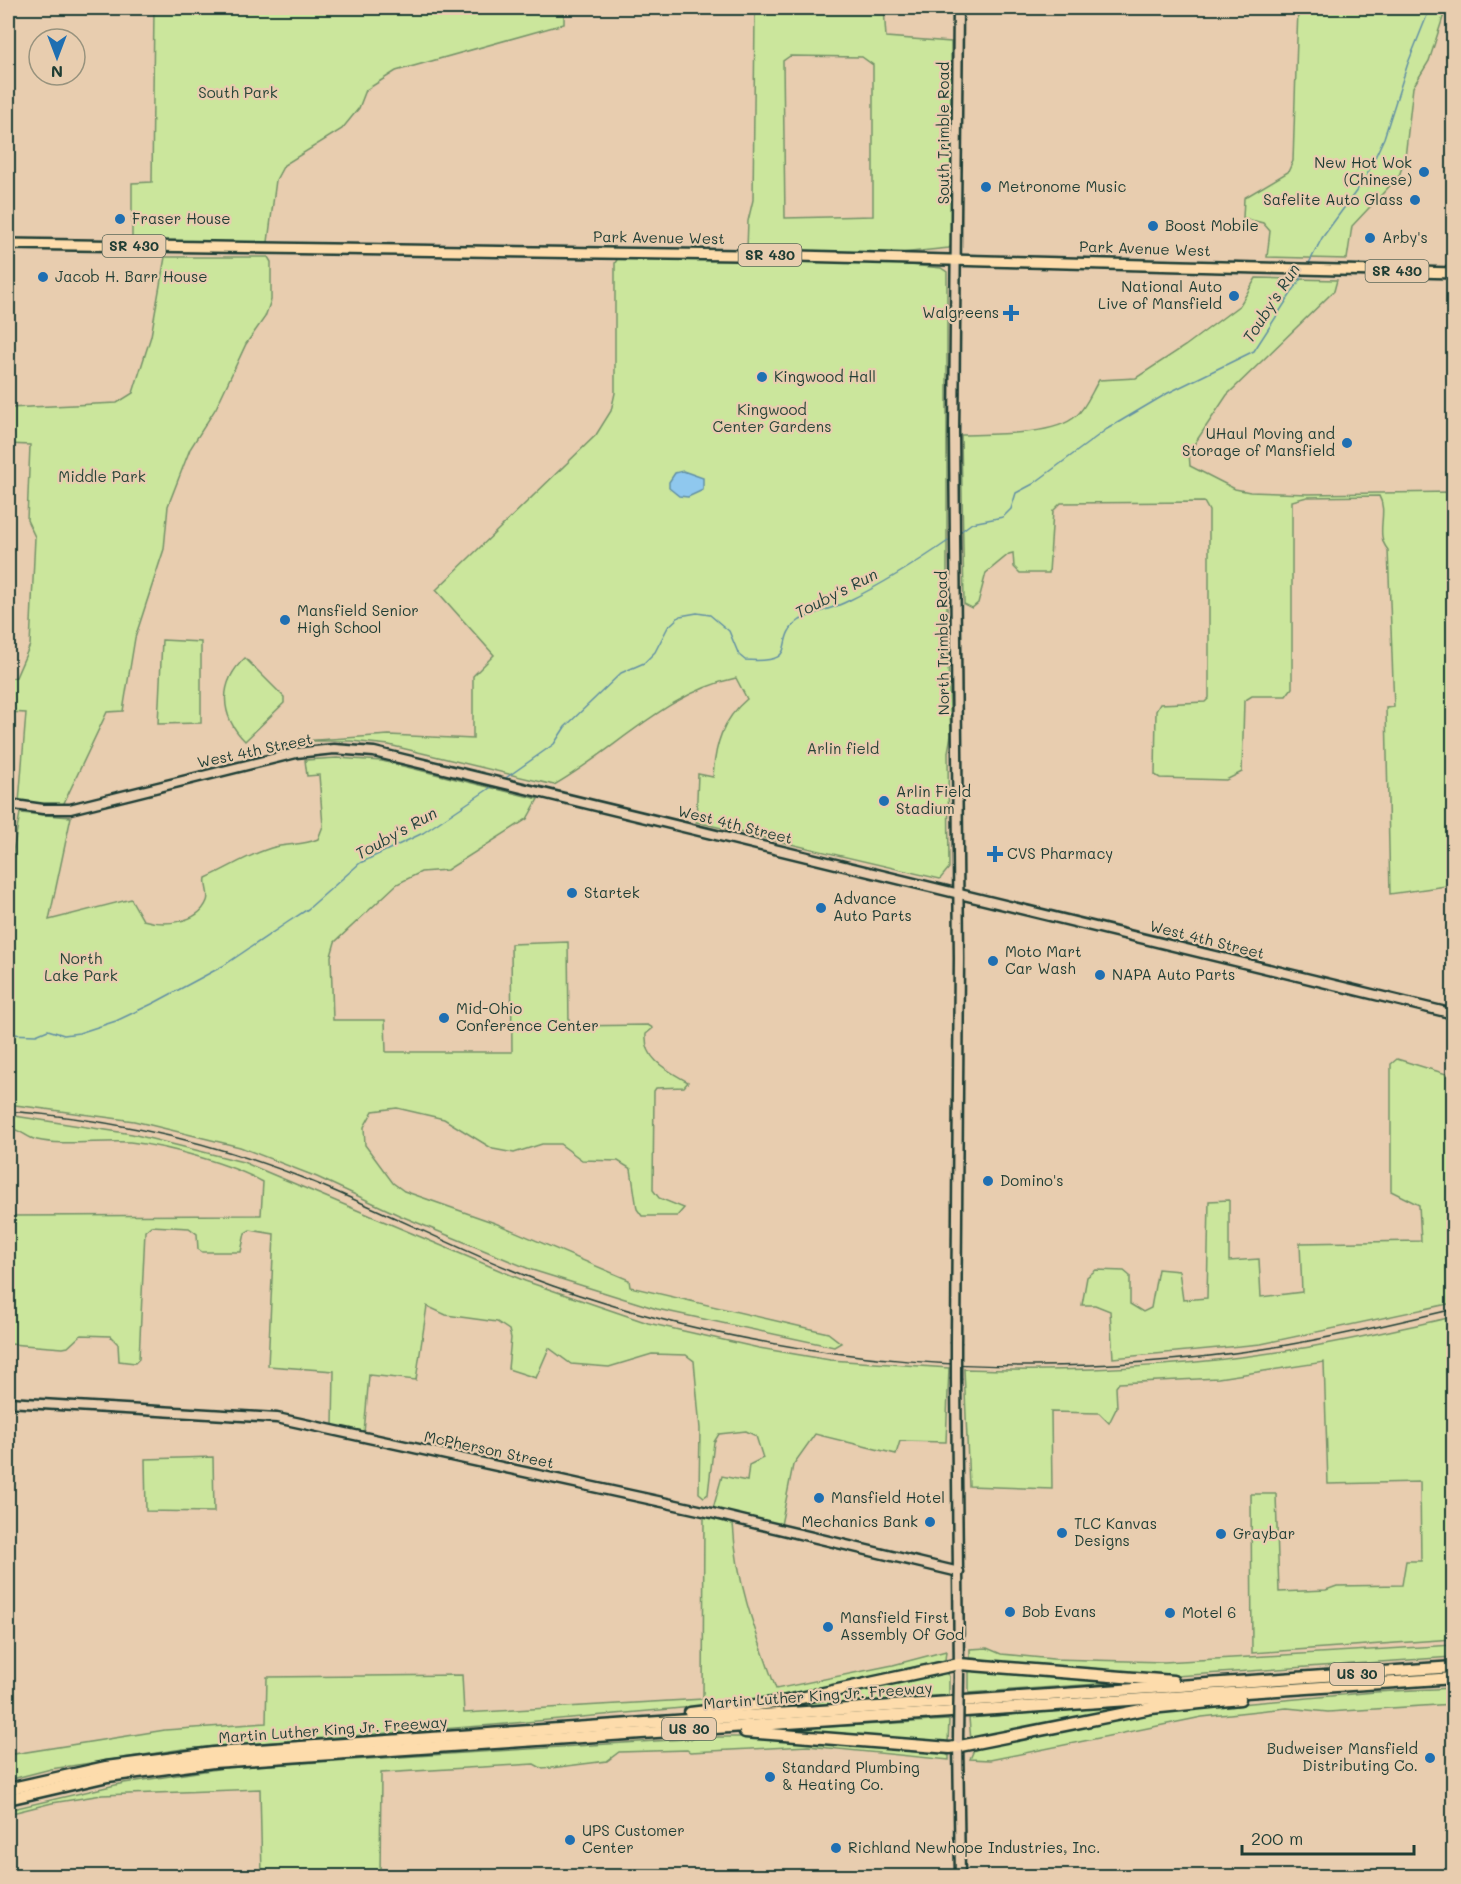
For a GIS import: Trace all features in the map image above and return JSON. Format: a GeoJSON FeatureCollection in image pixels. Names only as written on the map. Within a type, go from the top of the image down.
{"type":"FeatureCollection","features":[{"type":"Feature","properties":{"kind":"highway","name":"Martin Luther King Jr. Freeway"},"geometry":{"type":"LineString","coordinates":[[8,1790],[76,1773],[136,1762],[213,1753],[1454,1667]]}},
{"type":"Feature","properties":{"kind":"highway"},"geometry":{"type":"LineString","coordinates":[[522,1732],[581,1722],[766,1705],[959,1669],[1148,1680],[1243,1678],[1260,1681]]}},
{"type":"Feature","properties":{"kind":"highway","name":"Martin Luther King Jr. Freeway"},"geometry":{"type":"LineString","coordinates":[[8,1799],[87,1780],[189,1764],[1454,1678]]}},
{"type":"Feature","properties":{"kind":"highway"},"geometry":{"type":"LineString","coordinates":[[563,1738],[583,1741],[761,1732],[958,1743],[1151,1708],[1337,1690],[1374,1682]]}},
{"type":"Feature","properties":{"kind":"highway"},"geometry":{"type":"LineString","coordinates":[[8,1806],[189,1764]]}},
{"type":"Feature","properties":{"kind":"highway"},"geometry":{"type":"LineString","coordinates":[[8,1785],[50,1774],[76,1773]]}},
{"type":"Feature","properties":{"kind":"main road","name":"South Trimble Road"},"geometry":{"type":"LineString","coordinates":[[957,259],[958,8]]}},
{"type":"Feature","properties":{"kind":"main road","name":"Park Avenue West"},"geometry":{"type":"LineString","coordinates":[[8,244],[957,259],[1454,273]]}},
{"type":"Feature","properties":{"kind":"main road","name":"North Trimble Road"},"geometry":{"type":"LineString","coordinates":[[957,259],[955,492],[959,1026],[956,1380],[959,1572]]}},
{"type":"Feature","properties":{"kind":"main road","name":"West 4th Street"},"geometry":{"type":"LineString","coordinates":[[8,804],[43,809],[82,807],[285,755],[347,749],[374,752],[1454,1014]]}},
{"type":"Feature","properties":{"kind":"main road","name":"McPherson Street"},"geometry":{"type":"LineString","coordinates":[[8,1402],[277,1418],[699,1510],[959,1572]]}},
{"type":"Feature","properties":{"kind":"main road"},"geometry":{"type":"LineString","coordinates":[[959,1572],[960,1876]]}},
{"type":"Feature","properties":{"kind":"green space","name":"South Park"},"geometry":{"type":"Polygon","coordinates":[[[154,8],[564,8],[564,24],[396,71],[366,90],[359,108],[342,129],[284,165],[276,180],[268,242],[132,241],[132,183],[152,182],[154,8]]]}},
{"type":"Feature","properties":{"kind":"green space"},"geometry":{"type":"Polygon","coordinates":[[[750,8],[884,8],[886,37],[951,42],[951,245],[949,248],[901,253],[747,249],[748,221],[753,200],[755,15],[750,8]],[[790,56],[783,61],[785,218],[873,216],[873,65],[862,57],[790,56]]]}},
{"type":"Feature","properties":{"kind":"green space"},"geometry":{"type":"Polygon","coordinates":[[[1298,8],[1446,8],[1429,61],[1413,87],[1405,158],[1399,176],[1352,226],[1347,259],[1267,257],[1270,231],[1263,223],[1243,218],[1244,198],[1288,172],[1293,161],[1298,8]]]}},
{"type":"Feature","properties":{"kind":"green space","name":"Middle Park"},"geometry":{"type":"Polygon","coordinates":[[[165,257],[268,257],[271,262],[271,300],[265,317],[246,344],[216,408],[190,449],[168,506],[164,549],[135,638],[123,711],[107,712],[63,805],[19,803],[26,713],[8,712],[8,679],[16,677],[30,645],[35,537],[27,520],[30,445],[8,444],[8,408],[117,403],[133,393],[151,336],[165,257]]]}},
{"type":"Feature","properties":{"kind":"green space"},"geometry":{"type":"Polygon","coordinates":[[[618,258],[891,263],[941,268],[947,272],[947,638],[951,735],[948,752],[949,868],[940,879],[696,822],[698,774],[713,777],[721,734],[731,716],[747,699],[736,678],[711,685],[664,709],[554,785],[389,745],[351,741],[302,741],[389,735],[473,739],[473,676],[494,655],[436,590],[596,435],[611,411],[615,393],[615,263],[618,258]]]}},
{"type":"Feature","properties":{"kind":"green space"},"geometry":{"type":"Polygon","coordinates":[[[1256,278],[1337,280],[1334,291],[1227,395],[1189,452],[1190,466],[1235,489],[1250,492],[1308,494],[1453,492],[1453,885],[1390,894],[1386,708],[1394,707],[1388,550],[1382,537],[1383,509],[1379,496],[1307,497],[1292,501],[1292,688],[1286,696],[1252,696],[1244,701],[1242,772],[1226,780],[1160,778],[1155,775],[1156,711],[1160,704],[1205,702],[1209,698],[1209,511],[1204,502],[1061,503],[1053,511],[1049,573],[1020,573],[1014,567],[1013,553],[1009,554],[986,573],[978,603],[972,608],[964,604],[961,435],[1021,433],[1066,423],[1083,409],[1099,380],[1136,378],[1185,346],[1240,305],[1256,278]]]}},
{"type":"Feature","properties":{"kind":"green space"},"geometry":{"type":"Polygon","coordinates":[[[162,640],[201,642],[201,723],[158,724],[162,640]]]}},
{"type":"Feature","properties":{"kind":"green space"},"geometry":{"type":"Polygon","coordinates":[[[245,658],[284,697],[284,703],[245,741],[231,721],[226,700],[230,678],[245,658]]]}},
{"type":"Feature","properties":{"kind":"green space","name":"North Lake Park"},"geometry":{"type":"Polygon","coordinates":[[[337,758],[382,761],[538,799],[527,819],[447,870],[421,872],[397,884],[335,942],[331,956],[333,1020],[385,1020],[386,1052],[512,1052],[511,944],[568,942],[569,1026],[648,1025],[653,1028],[646,1034],[646,1043],[653,1058],[688,1082],[684,1087],[656,1088],[654,1091],[653,1190],[659,1198],[684,1208],[677,1216],[642,1216],[637,1209],[631,1169],[618,1161],[582,1160],[560,1144],[542,1144],[514,1153],[493,1149],[444,1119],[397,1108],[373,1111],[364,1127],[365,1145],[393,1183],[404,1191],[495,1223],[629,1280],[630,1287],[828,1333],[841,1343],[834,1347],[657,1309],[532,1270],[401,1216],[317,1177],[240,1147],[134,1121],[8,1104],[8,880],[20,813],[71,817],[49,920],[131,899],[143,920],[170,923],[188,919],[202,909],[208,898],[206,878],[277,846],[307,843],[318,839],[323,826],[319,775],[307,776],[305,760],[337,758]]]}},
{"type":"Feature","properties":{"kind":"green space"},"geometry":{"type":"Polygon","coordinates":[[[1397,1059],[1453,1076],[1453,1303],[1261,1344],[1113,1358],[1110,1311],[1095,1305],[1082,1305],[1087,1277],[1096,1270],[1124,1271],[1130,1276],[1130,1304],[1143,1312],[1151,1308],[1158,1269],[1179,1271],[1183,1300],[1207,1298],[1209,1201],[1229,1200],[1229,1261],[1259,1259],[1261,1297],[1302,1292],[1300,1243],[1421,1241],[1419,1205],[1391,1191],[1391,1064],[1397,1059]]]}},
{"type":"Feature","properties":{"kind":"green space"},"geometry":{"type":"Polygon","coordinates":[[[8,1115],[132,1134],[243,1162],[525,1281],[648,1323],[759,1348],[830,1360],[949,1368],[946,1442],[900,1441],[896,1454],[815,1434],[793,1465],[781,1525],[713,1509],[722,1476],[747,1481],[749,1465],[763,1458],[756,1436],[746,1431],[719,1434],[714,1442],[708,1494],[704,1497],[699,1493],[700,1429],[694,1361],[686,1355],[652,1354],[609,1367],[571,1364],[549,1348],[536,1378],[508,1369],[511,1338],[509,1330],[497,1322],[446,1315],[427,1306],[416,1380],[369,1375],[364,1433],[333,1426],[334,1371],[268,1366],[274,1234],[250,1230],[245,1233],[241,1252],[202,1252],[198,1249],[197,1234],[189,1228],[151,1226],[145,1231],[139,1359],[135,1363],[119,1361],[118,1344],[110,1336],[81,1335],[68,1347],[63,1348],[10,1344],[8,1342],[8,1216],[261,1215],[263,1182],[217,1162],[145,1144],[130,1142],[58,1143],[37,1140],[8,1128],[8,1115]]]}},
{"type":"Feature","properties":{"kind":"green space"},"geometry":{"type":"Polygon","coordinates":[[[1453,1317],[1453,1639],[1252,1653],[1251,1494],[1276,1494],[1279,1592],[1326,1590],[1337,1586],[1402,1585],[1406,1561],[1421,1561],[1420,1482],[1328,1484],[1324,1362],[1218,1378],[1119,1383],[1116,1387],[1117,1407],[1109,1423],[1099,1413],[1051,1412],[1052,1489],[969,1486],[964,1369],[1089,1369],[1214,1360],[1316,1346],[1453,1317]]]}},
{"type":"Feature","properties":{"kind":"green space"},"geometry":{"type":"Polygon","coordinates":[[[213,1457],[214,1512],[146,1511],[145,1459],[213,1457]]]}},
{"type":"Feature","properties":{"kind":"green space"},"geometry":{"type":"Polygon","coordinates":[[[704,1516],[733,1523],[743,1587],[754,1628],[776,1689],[893,1665],[946,1651],[945,1660],[772,1700],[494,1725],[183,1749],[51,1769],[8,1780],[8,1755],[165,1730],[266,1723],[267,1677],[462,1675],[464,1713],[703,1699],[704,1516]]]}},
{"type":"Feature","properties":{"kind":"green space"},"geometry":{"type":"Polygon","coordinates":[[[1454,1645],[1453,1657],[1176,1676],[1115,1674],[970,1658],[970,1649],[987,1648],[1001,1654],[1053,1659],[1164,1662],[1454,1645]]]}},
{"type":"Feature","properties":{"kind":"green space"},"geometry":{"type":"Polygon","coordinates":[[[973,1669],[1126,1682],[969,1693],[969,1672],[973,1669]]]}},
{"type":"Feature","properties":{"kind":"green space"},"geometry":{"type":"Polygon","coordinates":[[[944,1671],[949,1676],[949,1695],[780,1707],[944,1671]]]}},
{"type":"Feature","properties":{"kind":"green space"},"geometry":{"type":"Polygon","coordinates":[[[1453,1688],[1453,1704],[1328,1712],[1287,1708],[1202,1717],[990,1760],[970,1759],[974,1750],[981,1748],[1162,1711],[1375,1692],[1453,1688]]]}},
{"type":"Feature","properties":{"kind":"green space"},"geometry":{"type":"Polygon","coordinates":[[[1143,1705],[971,1741],[969,1718],[1143,1705]]]}},
{"type":"Feature","properties":{"kind":"green space"},"geometry":{"type":"Polygon","coordinates":[[[949,1720],[948,1743],[793,1730],[793,1729],[949,1720]]]}},
{"type":"Feature","properties":{"kind":"green space"},"geometry":{"type":"Polygon","coordinates":[[[719,1737],[765,1737],[941,1751],[949,1756],[949,1760],[808,1746],[690,1752],[687,1750],[619,1752],[607,1761],[543,1769],[534,1764],[381,1773],[380,1876],[262,1876],[260,1789],[102,1795],[52,1803],[8,1814],[8,1810],[124,1783],[224,1768],[719,1737]]]}},
{"type":"Feature","properties":{"kind":"water"},"geometry":{"type":"Polygon","coordinates":[[[683,471],[703,478],[703,490],[688,497],[679,496],[669,488],[669,482],[675,473],[683,471]]]}},
{"type":"Feature","properties":{"kind":"waterway","name":"Touby's Run"},"geometry":{"type":"LineString","coordinates":[[1308,265],[1322,238],[1365,179],[1384,138],[1408,63],[1430,8]]}},
{"type":"Feature","properties":{"kind":"waterway","name":"Touby's Run"},"geometry":{"type":"LineString","coordinates":[[960,532],[972,523],[1003,517],[1011,509],[1016,493],[1033,484],[1107,429],[1168,393],[1254,351],[1305,272]]}},
{"type":"Feature","properties":{"kind":"waterway","name":"Touby's Run"},"geometry":{"type":"LineString","coordinates":[[503,780],[554,744],[565,727],[621,673],[644,663],[655,652],[668,627],[680,616],[697,613],[710,615],[729,631],[739,655],[745,660],[775,658],[784,649],[791,628],[800,620],[842,604],[874,587],[951,539]]}},
{"type":"Feature","properties":{"kind":"waterway","name":"Touby's Run"},"geometry":{"type":"LineString","coordinates":[[8,1034],[36,1035],[48,1030],[64,1035],[79,1033],[116,1021],[154,1003],[223,966],[308,909],[360,863],[423,833],[496,784]]}},
{"type":"Feature","properties":{"kind":"railway"},"geometry":{"type":"LineString","coordinates":[[8,1111],[125,1126],[239,1155],[313,1182],[492,1262],[553,1286],[639,1313],[726,1335],[815,1350],[904,1361],[994,1366],[1084,1365],[1174,1360],[1287,1345],[1454,1309]]}},
{"type":"Feature","properties":{"kind":"place","name":"New Hot Wok (Chinese)"},"geometry":{"type":"Point","coordinates":[1424,172]}},
{"type":"Feature","properties":{"kind":"place","name":"Metronome Music"},"geometry":{"type":"Point","coordinates":[986,187]}},
{"type":"Feature","properties":{"kind":"place","name":"Safelite Auto Glass"},"geometry":{"type":"Point","coordinates":[1415,200]}},
{"type":"Feature","properties":{"kind":"place","name":"Fraser House"},"geometry":{"type":"Point","coordinates":[120,219]}},
{"type":"Feature","properties":{"kind":"place","name":"Boost Mobile"},"geometry":{"type":"Point","coordinates":[1153,226]}},
{"type":"Feature","properties":{"kind":"place","name":"Arby's"},"geometry":{"type":"Point","coordinates":[1370,238]}},
{"type":"Feature","properties":{"kind":"place","name":"Jacob H. Barr House"},"geometry":{"type":"Point","coordinates":[43,277]}},
{"type":"Feature","properties":{"kind":"place","name":"National Auto Live of Mansfield"},"geometry":{"type":"Point","coordinates":[1234,296]}},
{"type":"Feature","properties":{"kind":"place","name":"Walgreens"},"geometry":{"type":"Point","coordinates":[1011,313]}},
{"type":"Feature","properties":{"kind":"place","name":"Kingwood Hall"},"geometry":{"type":"Point","coordinates":[762,377]}},
{"type":"Feature","properties":{"kind":"place","name":"UHaul Moving and Storage of Mansfield"},"geometry":{"type":"Point","coordinates":[1347,443]}},
{"type":"Feature","properties":{"kind":"place","name":"Mansfield Senior High School"},"geometry":{"type":"Point","coordinates":[285,620]}},
{"type":"Feature","properties":{"kind":"place","name":"Arlin Field Stadium"},"geometry":{"type":"Point","coordinates":[884,801]}},
{"type":"Feature","properties":{"kind":"place","name":"CVS Pharmacy"},"geometry":{"type":"Point","coordinates":[995,854]}},
{"type":"Feature","properties":{"kind":"place","name":"Startek"},"geometry":{"type":"Point","coordinates":[572,893]}},
{"type":"Feature","properties":{"kind":"place","name":"Advance Auto Parts"},"geometry":{"type":"Point","coordinates":[821,908]}},
{"type":"Feature","properties":{"kind":"place","name":"Moto Mart Car Wash"},"geometry":{"type":"Point","coordinates":[993,961]}},
{"type":"Feature","properties":{"kind":"place","name":"NAPA Auto Parts"},"geometry":{"type":"Point","coordinates":[1100,975]}},
{"type":"Feature","properties":{"kind":"place","name":"Mid-Ohio Conference Center"},"geometry":{"type":"Point","coordinates":[444,1018]}},
{"type":"Feature","properties":{"kind":"place","name":"Domino's"},"geometry":{"type":"Point","coordinates":[988,1181]}},
{"type":"Feature","properties":{"kind":"place","name":"Mansfield Hotel"},"geometry":{"type":"Point","coordinates":[819,1498]}},
{"type":"Feature","properties":{"kind":"place","name":"Mechanics Bank"},"geometry":{"type":"Point","coordinates":[930,1522]}},
{"type":"Feature","properties":{"kind":"place","name":"TLC Kanvas Designs"},"geometry":{"type":"Point","coordinates":[1062,1533]}},
{"type":"Feature","properties":{"kind":"place","name":"Graybar"},"geometry":{"type":"Point","coordinates":[1221,1534]}},
{"type":"Feature","properties":{"kind":"place","name":"Bob Evans"},"geometry":{"type":"Point","coordinates":[1010,1612]}},
{"type":"Feature","properties":{"kind":"place","name":"Motel 6"},"geometry":{"type":"Point","coordinates":[1170,1613]}},
{"type":"Feature","properties":{"kind":"place","name":"Mansfield First Assembly Of God"},"geometry":{"type":"Point","coordinates":[828,1627]}},
{"type":"Feature","properties":{"kind":"place","name":"Budweiser Mansfield Distributing Co."},"geometry":{"type":"Point","coordinates":[1430,1758]}},
{"type":"Feature","properties":{"kind":"place","name":"Standard Plumbing & Heating Co."},"geometry":{"type":"Point","coordinates":[770,1777]}},
{"type":"Feature","properties":{"kind":"place","name":"UPS Customer Center"},"geometry":{"type":"Point","coordinates":[570,1840]}},
{"type":"Feature","properties":{"kind":"place","name":"Richland Newhope Industries, Inc."},"geometry":{"type":"Point","coordinates":[836,1848]}},
{"type":"Feature","properties":{"kind":"park label","name":"Kingwood Center Gardens"},"geometry":{"type":"Point","coordinates":[772,418]}},
{"type":"Feature","properties":{"kind":"park label","name":"Arlin field"},"geometry":{"type":"Point","coordinates":[843,749]}}]}
